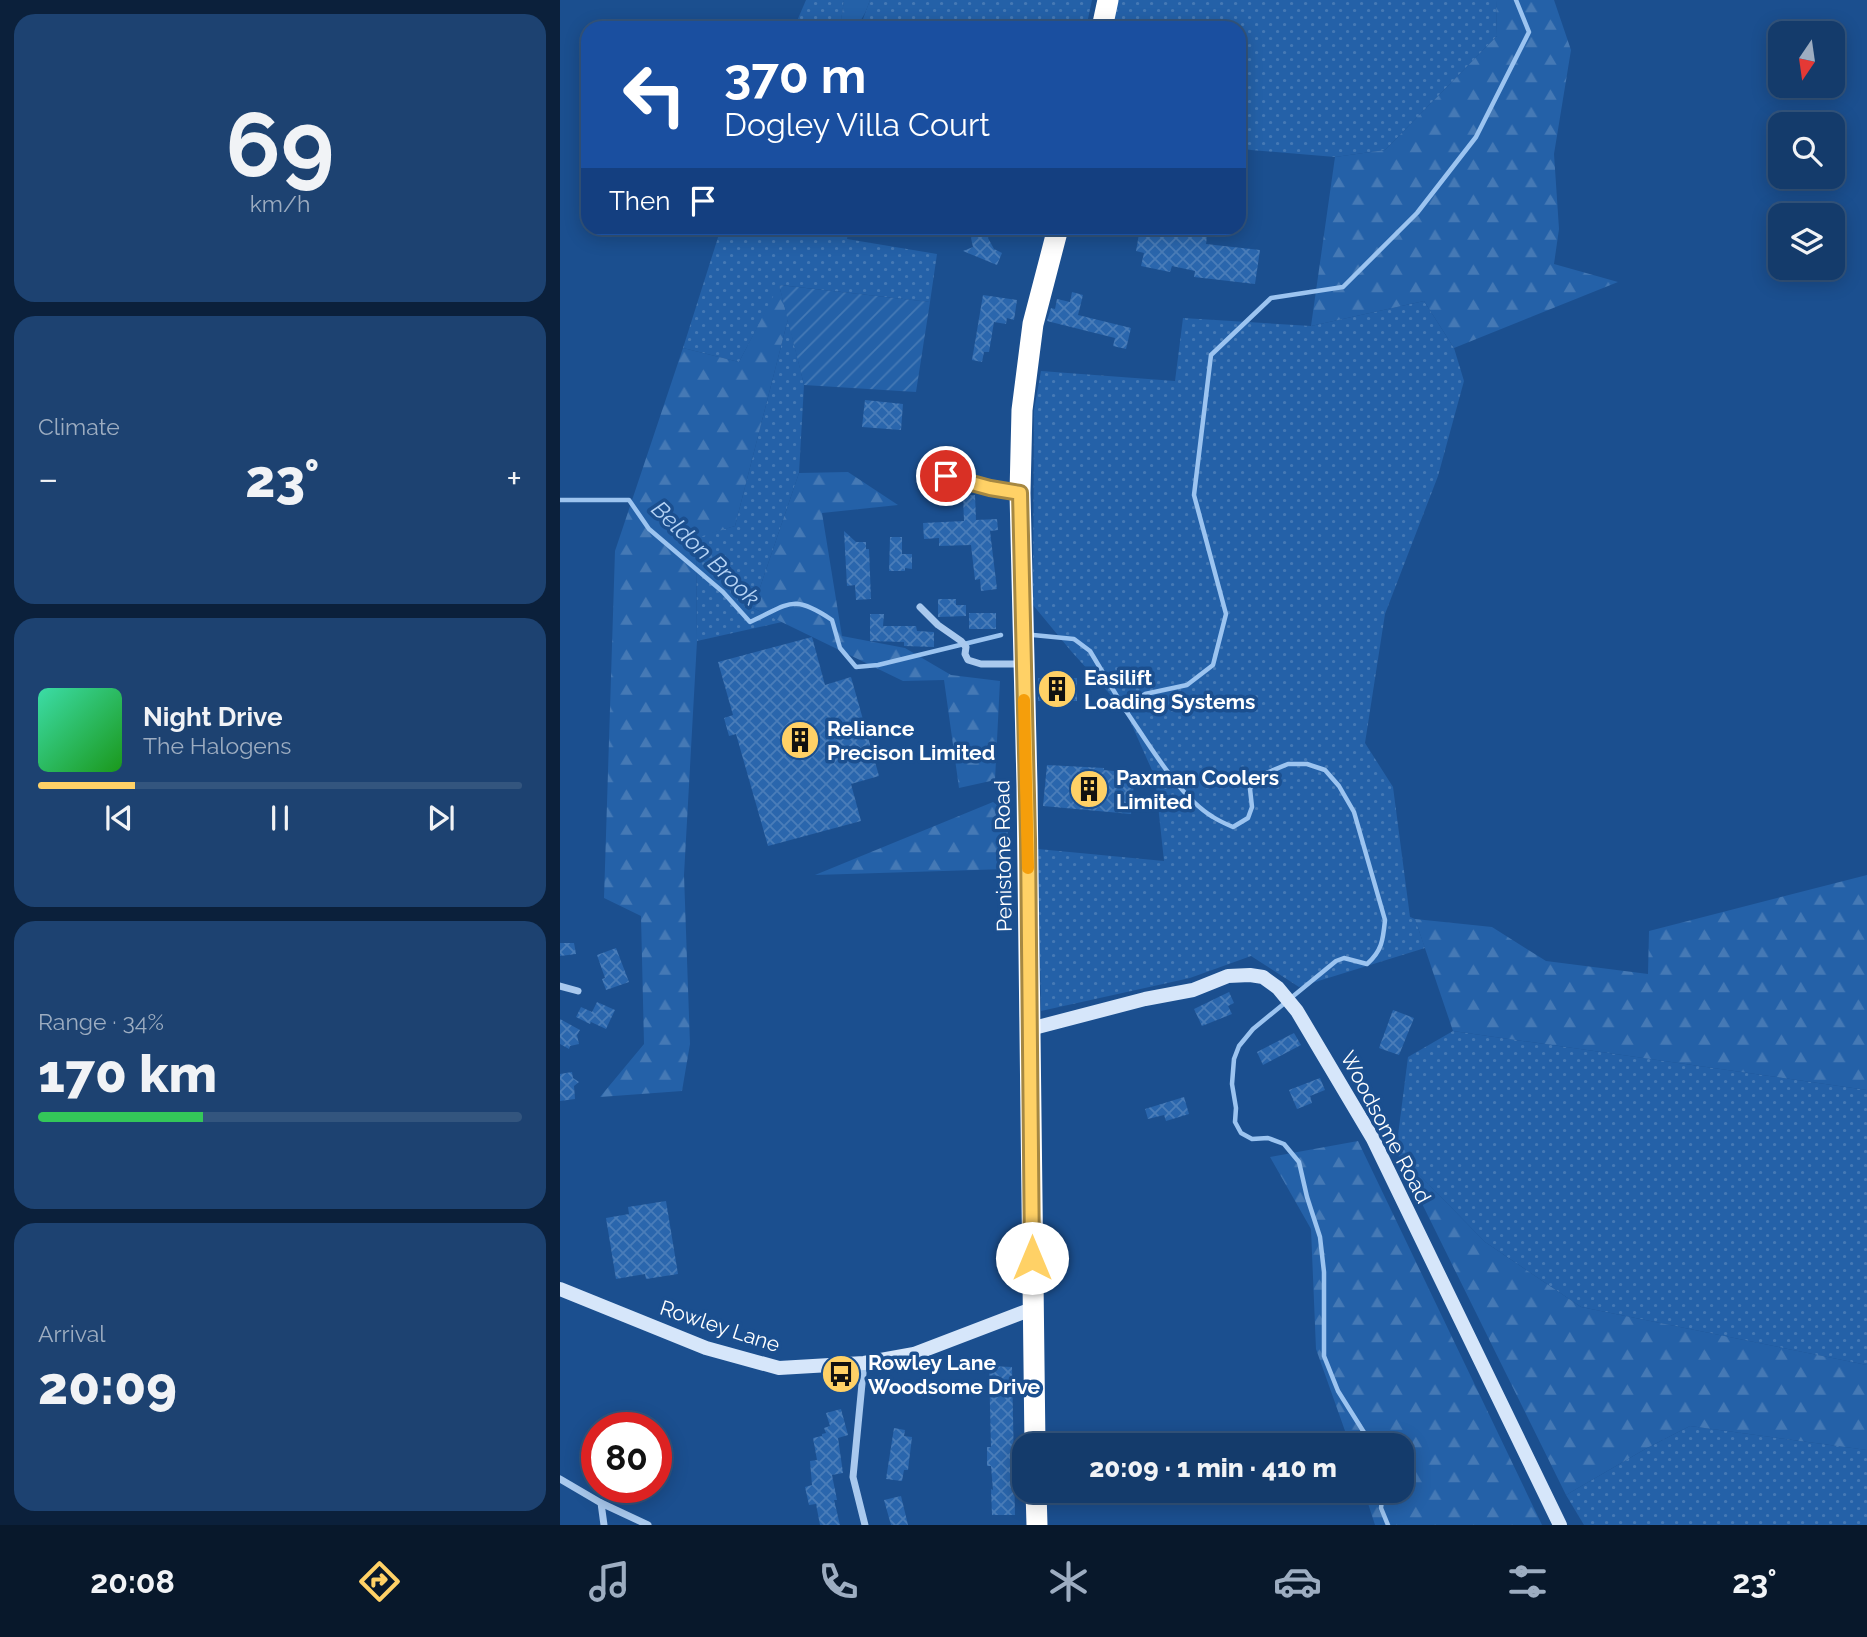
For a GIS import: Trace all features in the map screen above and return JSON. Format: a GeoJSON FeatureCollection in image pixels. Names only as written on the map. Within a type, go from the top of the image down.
{"type":"FeatureCollection","features":[{"type":"Feature","properties":{"kind":"highway"},"geometry":{"type":"LineString","coordinates":[[1104,21],[1108,0]]}},
{"type":"Feature","properties":{"kind":"highway","name":"Penistone Road"},"geometry":{"type":"LineString","coordinates":[[1035,1433],[1020,493],[1021,410],[1032,324],[1056,235]]}},
{"type":"Feature","properties":{"kind":"highway"},"geometry":{"type":"LineString","coordinates":[[1036,1503],[1037,1525]]}},
{"type":"Feature","properties":{"kind":"street"},"geometry":{"type":"LineString","coordinates":[[928,471],[990,488],[1020,493]]}},
{"type":"Feature","properties":{"kind":"street"},"geometry":{"type":"LineString","coordinates":[[920,607],[963,644],[968,660],[981,664],[1023,664]]}},
{"type":"Feature","properties":{"kind":"street","name":"Woodsome Road"},"geometry":{"type":"LineString","coordinates":[[1030,1029],[1145,999],[1193,990],[1228,976],[1250,975],[1263,978],[1278,988],[1297,1011],[1373,1139],[1560,1525]]}},
{"type":"Feature","properties":{"kind":"street"},"geometry":{"type":"LineString","coordinates":[[560,986],[578,991]]}},
{"type":"Feature","properties":{"kind":"street","name":"Rowley Lane"},"geometry":{"type":"LineString","coordinates":[[560,1289],[706,1348],[779,1368],[864,1363],[914,1354],[1032,1309]]}},
{"type":"Feature","properties":{"kind":"street"},"geometry":{"type":"LineString","coordinates":[[864,1363],[853,1477],[864,1525]]}},
{"type":"Feature","properties":{"kind":"street"},"geometry":{"type":"LineString","coordinates":[[560,1479],[581,1491]]}},
{"type":"Feature","properties":{"kind":"street"},"geometry":{"type":"LineString","coordinates":[[601,1503],[604,1525]]}},
{"type":"Feature","properties":{"kind":"street"},"geometry":{"type":"LineString","coordinates":[[601,1503],[648,1525]]}},
{"type":"Feature","properties":{"kind":"green space"},"geometry":{"type":"Polygon","coordinates":[[[806,0],[844,0],[841,21],[797,21],[806,0]]]}},
{"type":"Feature","properties":{"kind":"green space"},"geometry":{"type":"Polygon","coordinates":[[[844,0],[870,0],[859,21],[841,21],[844,0]]]}},
{"type":"Feature","properties":{"kind":"green space"},"geometry":{"type":"Polygon","coordinates":[[[870,0],[1092,0],[1088,21],[860,21],[863,19],[870,0]]]}},
{"type":"Feature","properties":{"kind":"green space"},"geometry":{"type":"Polygon","coordinates":[[[1117,0],[1496,0],[1497,36],[1385,150],[1335,157],[1246,149],[1246,21],[1112,21],[1117,0]]]}},
{"type":"Feature","properties":{"kind":"green space"},"geometry":{"type":"Polygon","coordinates":[[[1496,0],[1554,0],[1571,50],[1554,154],[1559,229],[1554,264],[1618,282],[1454,348],[1424,301],[1311,326],[1335,157],[1385,150],[1497,36],[1496,0]]]}},
{"type":"Feature","properties":{"kind":"green space"},"geometry":{"type":"Polygon","coordinates":[[[719,235],[848,235],[847,239],[937,254],[930,302],[780,285],[739,362],[683,348],[719,235]]]}},
{"type":"Feature","properties":{"kind":"green space"},"geometry":{"type":"Polygon","coordinates":[[[779,285],[788,319],[735,526],[696,538],[697,641],[684,875],[690,1044],[682,1091],[600,1097],[644,1044],[641,916],[604,898],[615,551],[683,348],[739,362],[779,285]]]}},
{"type":"Feature","properties":{"kind":"green space"},"geometry":{"type":"Polygon","coordinates":[[[779,285],[930,302],[916,392],[804,385],[779,285]]]}},
{"type":"Feature","properties":{"kind":"green space"},"geometry":{"type":"Polygon","coordinates":[[[1424,301],[1454,348],[1464,381],[1438,476],[1385,614],[1365,743],[1393,787],[1410,917],[1415,919],[1425,948],[1299,987],[1251,956],[1190,978],[1041,1011],[1038,849],[1164,861],[1155,777],[1126,712],[1033,605],[1034,410],[1041,371],[1175,381],[1183,318],[1311,326],[1424,301]]]}},
{"type":"Feature","properties":{"kind":"green space"},"geometry":{"type":"Polygon","coordinates":[[[788,319],[804,385],[799,473],[753,608],[782,622],[697,641],[696,537],[735,526],[788,319]]]}},
{"type":"Feature","properties":{"kind":"green space"},"geometry":{"type":"Polygon","coordinates":[[[848,472],[898,505],[822,513],[842,636],[905,648],[951,675],[1000,681],[995,780],[959,788],[944,680],[903,681],[753,608],[799,473],[848,472]]]}},
{"type":"Feature","properties":{"kind":"green space"},"geometry":{"type":"Polygon","coordinates":[[[993,802],[1008,813],[1007,869],[815,875],[993,802]]]}},
{"type":"Feature","properties":{"kind":"green space"},"geometry":{"type":"Polygon","coordinates":[[[1867,875],[1867,1090],[1453,1031],[1415,919],[1492,927],[1546,961],[1648,974],[1649,931],[1867,875]]]}},
{"type":"Feature","properties":{"kind":"green space"},"geometry":{"type":"Polygon","coordinates":[[[1453,1031],[1867,1090],[1867,1365],[1581,1307],[1485,1242],[1396,1151],[1408,1057],[1453,1031]]]}},
{"type":"Feature","properties":{"kind":"green space"},"geometry":{"type":"Polygon","coordinates":[[[1358,1141],[1542,1525],[1375,1525],[1368,1503],[1414,1503],[1414,1433],[1346,1433],[1316,1349],[1311,1229],[1270,1157],[1358,1141]]]}},
{"type":"Feature","properties":{"kind":"green space"},"geometry":{"type":"Polygon","coordinates":[[[1396,1151],[1485,1242],[1581,1307],[1867,1365],[1867,1450],[1690,1426],[1566,1495],[1396,1151]]]}},
{"type":"Feature","properties":{"kind":"green space"},"geometry":{"type":"Polygon","coordinates":[[[1690,1426],[1867,1450],[1867,1525],[1584,1525],[1566,1495],[1690,1426]]]}},
{"type":"Feature","properties":{"kind":"building"},"geometry":{"type":"Polygon","coordinates":[[[972,235],[989,235],[988,238],[994,249],[1002,253],[997,265],[963,251],[973,247],[972,235]]]}},
{"type":"Feature","properties":{"kind":"building"},"geometry":{"type":"Polygon","coordinates":[[[1139,235],[1207,235],[1206,244],[1260,250],[1255,284],[1194,277],[1195,271],[1172,266],[1170,272],[1141,266],[1144,253],[1136,251],[1139,235]]]}},
{"type":"Feature","properties":{"kind":"building"},"geometry":{"type":"Polygon","coordinates":[[[1072,292],[1083,295],[1078,315],[1131,328],[1126,349],[1113,346],[1115,338],[1047,321],[1051,308],[1055,309],[1057,299],[1070,302],[1072,292]]]}},
{"type":"Feature","properties":{"kind":"building"},"geometry":{"type":"Polygon","coordinates":[[[983,295],[1017,300],[1014,320],[1007,318],[1006,324],[994,322],[989,352],[984,352],[982,362],[972,360],[983,295]]]}},
{"type":"Feature","properties":{"kind":"building"},"geometry":{"type":"Polygon","coordinates":[[[865,400],[903,404],[901,430],[862,427],[865,400]]]}},
{"type":"Feature","properties":{"kind":"building"},"geometry":{"type":"Polygon","coordinates":[[[975,495],[976,520],[997,519],[998,530],[990,531],[997,589],[981,591],[980,579],[975,580],[971,545],[939,546],[939,538],[924,539],[923,523],[964,521],[963,496],[975,495]]]}},
{"type":"Feature","properties":{"kind":"building"},"geometry":{"type":"Polygon","coordinates":[[[844,531],[856,542],[866,542],[866,549],[869,549],[871,599],[856,600],[855,585],[847,586],[844,531]]]}},
{"type":"Feature","properties":{"kind":"building"},"geometry":{"type":"Polygon","coordinates":[[[890,537],[902,537],[902,554],[912,554],[912,569],[889,571],[890,537]]]}},
{"type":"Feature","properties":{"kind":"building"},"geometry":{"type":"Polygon","coordinates":[[[938,599],[956,599],[956,605],[966,605],[966,616],[938,617],[938,599]]]}},
{"type":"Feature","properties":{"kind":"building"},"geometry":{"type":"Polygon","coordinates":[[[969,613],[996,613],[996,629],[969,629],[969,613]]]}},
{"type":"Feature","properties":{"kind":"building"},"geometry":{"type":"Polygon","coordinates":[[[870,614],[884,614],[883,626],[916,626],[917,631],[934,632],[934,647],[904,646],[904,642],[870,641],[870,614]]]}},
{"type":"Feature","properties":{"kind":"building","name":"Reliance Precison Limited"},"geometry":{"type":"Polygon","coordinates":[[[812,637],[825,685],[851,677],[879,776],[851,784],[861,821],[768,846],[736,734],[729,736],[724,718],[733,715],[718,662],[812,637]]]}},
{"type":"Feature","properties":{"kind":"building","name":"Easilift Loading Systems"},"geometry":{"type":"Polygon","coordinates":[[[1043,675],[1077,678],[1077,701],[1038,701],[1038,678],[1044,678],[1043,675]]]}},
{"type":"Feature","properties":{"kind":"building","name":"Paxman Coolers Limited"},"geometry":{"type":"Polygon","coordinates":[[[1047,765],[1104,768],[1135,773],[1131,814],[1043,806],[1047,765]]]}},
{"type":"Feature","properties":{"kind":"building"},"geometry":{"type":"Polygon","coordinates":[[[560,943],[574,943],[576,954],[560,956],[560,943]]]}},
{"type":"Feature","properties":{"kind":"building"},"geometry":{"type":"Polygon","coordinates":[[[616,948],[629,982],[606,990],[597,955],[616,948]]]}},
{"type":"Feature","properties":{"kind":"building"},"geometry":{"type":"Polygon","coordinates":[[[1229,992],[1234,1003],[1228,1006],[1232,1014],[1202,1026],[1194,1009],[1229,992]]]}},
{"type":"Feature","properties":{"kind":"building"},"geometry":{"type":"Polygon","coordinates":[[[597,1002],[615,1010],[606,1029],[576,1017],[581,1007],[592,1012],[597,1002]]]}},
{"type":"Feature","properties":{"kind":"building"},"geometry":{"type":"Polygon","coordinates":[[[1393,1010],[1414,1018],[1399,1055],[1379,1048],[1393,1010]]]}},
{"type":"Feature","properties":{"kind":"building"},"geometry":{"type":"Polygon","coordinates":[[[560,1019],[580,1030],[577,1035],[579,1044],[570,1046],[569,1049],[560,1044],[560,1019]]]}},
{"type":"Feature","properties":{"kind":"building"},"geometry":{"type":"Polygon","coordinates":[[[1294,1033],[1301,1045],[1263,1065],[1257,1052],[1294,1033]]]}},
{"type":"Feature","properties":{"kind":"building"},"geometry":{"type":"Polygon","coordinates":[[[572,1072],[573,1078],[579,1082],[574,1086],[575,1099],[560,1101],[560,1074],[572,1072]]]}},
{"type":"Feature","properties":{"kind":"building"},"geometry":{"type":"Polygon","coordinates":[[[1320,1078],[1325,1090],[1310,1096],[1312,1103],[1297,1109],[1289,1090],[1320,1078]]]}},
{"type":"Feature","properties":{"kind":"building"},"geometry":{"type":"Polygon","coordinates":[[[1184,1097],[1189,1114],[1166,1121],[1164,1115],[1148,1119],[1145,1109],[1184,1097]]]}},
{"type":"Feature","properties":{"kind":"building"},"geometry":{"type":"Polygon","coordinates":[[[666,1201],[678,1274],[646,1279],[645,1274],[616,1279],[606,1218],[629,1214],[628,1207],[666,1201]]]}},
{"type":"Feature","properties":{"kind":"building"},"geometry":{"type":"Polygon","coordinates":[[[989,1366],[1012,1367],[1012,1503],[1015,1503],[1015,1515],[992,1515],[991,1466],[987,1466],[987,1447],[991,1447],[989,1366]]]}},
{"type":"Feature","properties":{"kind":"building"},"geometry":{"type":"Polygon","coordinates":[[[841,1409],[848,1435],[838,1438],[843,1473],[832,1475],[840,1525],[820,1525],[816,1504],[809,1505],[805,1487],[812,1485],[810,1461],[817,1460],[813,1438],[822,1436],[826,1433],[824,1428],[830,1426],[826,1413],[841,1409]]]}},
{"type":"Feature","properties":{"kind":"building"},"geometry":{"type":"Polygon","coordinates":[[[894,1428],[905,1430],[904,1436],[912,1437],[908,1470],[904,1470],[902,1481],[886,1479],[894,1428]]]}},
{"type":"Feature","properties":{"kind":"building"},"geometry":{"type":"Polygon","coordinates":[[[901,1496],[908,1525],[891,1525],[884,1500],[901,1496]]]}},
{"type":"Feature","properties":{"kind":"waterway"},"geometry":{"type":"LineString","coordinates":[[1364,1433],[1338,1391],[1324,1356],[1324,1272],[1320,1237],[1299,1162],[1284,1144],[1268,1138],[1252,1139],[1241,1133],[1235,1122],[1232,1084],[1234,1059],[1239,1046],[1253,1029],[1336,961],[1344,958],[1367,964],[1379,950],[1385,920],[1354,812],[1339,786],[1325,770],[1307,764],[1288,764],[1257,777],[1250,789],[1252,807],[1248,818],[1233,827],[1225,824],[1200,808],[1188,796],[1164,767],[1124,708],[1145,694],[1187,685],[1213,665],[1226,614],[1194,495],[1211,355],[1271,298],[1343,287],[1417,213],[1476,137],[1529,32],[1516,0]]}},
{"type":"Feature","properties":{"kind":"waterway","name":"Beldon Brook"},"geometry":{"type":"LineString","coordinates":[[560,500],[629,500],[649,529],[723,592],[750,622],[783,606],[808,606],[832,620],[840,648],[856,667],[878,665],[1001,635]]}},
{"type":"Feature","properties":{"kind":"waterway","name":"Beldon Brook"},"geometry":{"type":"LineString","coordinates":[[1033,635],[1074,639],[1090,651],[1124,708]]}},
{"type":"Feature","properties":{"kind":"waterway"},"geometry":{"type":"LineString","coordinates":[[1382,1503],[1388,1525]]}},
{"type":"Feature","properties":{"kind":"slow traffic"},"geometry":{"type":"LineString","coordinates":[[1024,700],[1028,868]]}},
{"type":"Feature","properties":{"kind":"place","name":"Easilift Loading Systems"},"geometry":{"type":"Point","coordinates":[1057,689]}},
{"type":"Feature","properties":{"kind":"place","name":"Reliance Precison Limited"},"geometry":{"type":"Point","coordinates":[800,740]}},
{"type":"Feature","properties":{"kind":"place","name":"Paxman Coolers Limited"},"geometry":{"type":"Point","coordinates":[1089,789]}},
{"type":"Feature","properties":{"kind":"place","name":"Rowley Lane Woodsome Drive"},"geometry":{"type":"Point","coordinates":[841,1374]}},
{"type":"Feature","properties":{"kind":"route"},"geometry":{"type":"LineString","coordinates":[[946,476],[1020,493],[1028,839],[1032,1258]]}}]}
